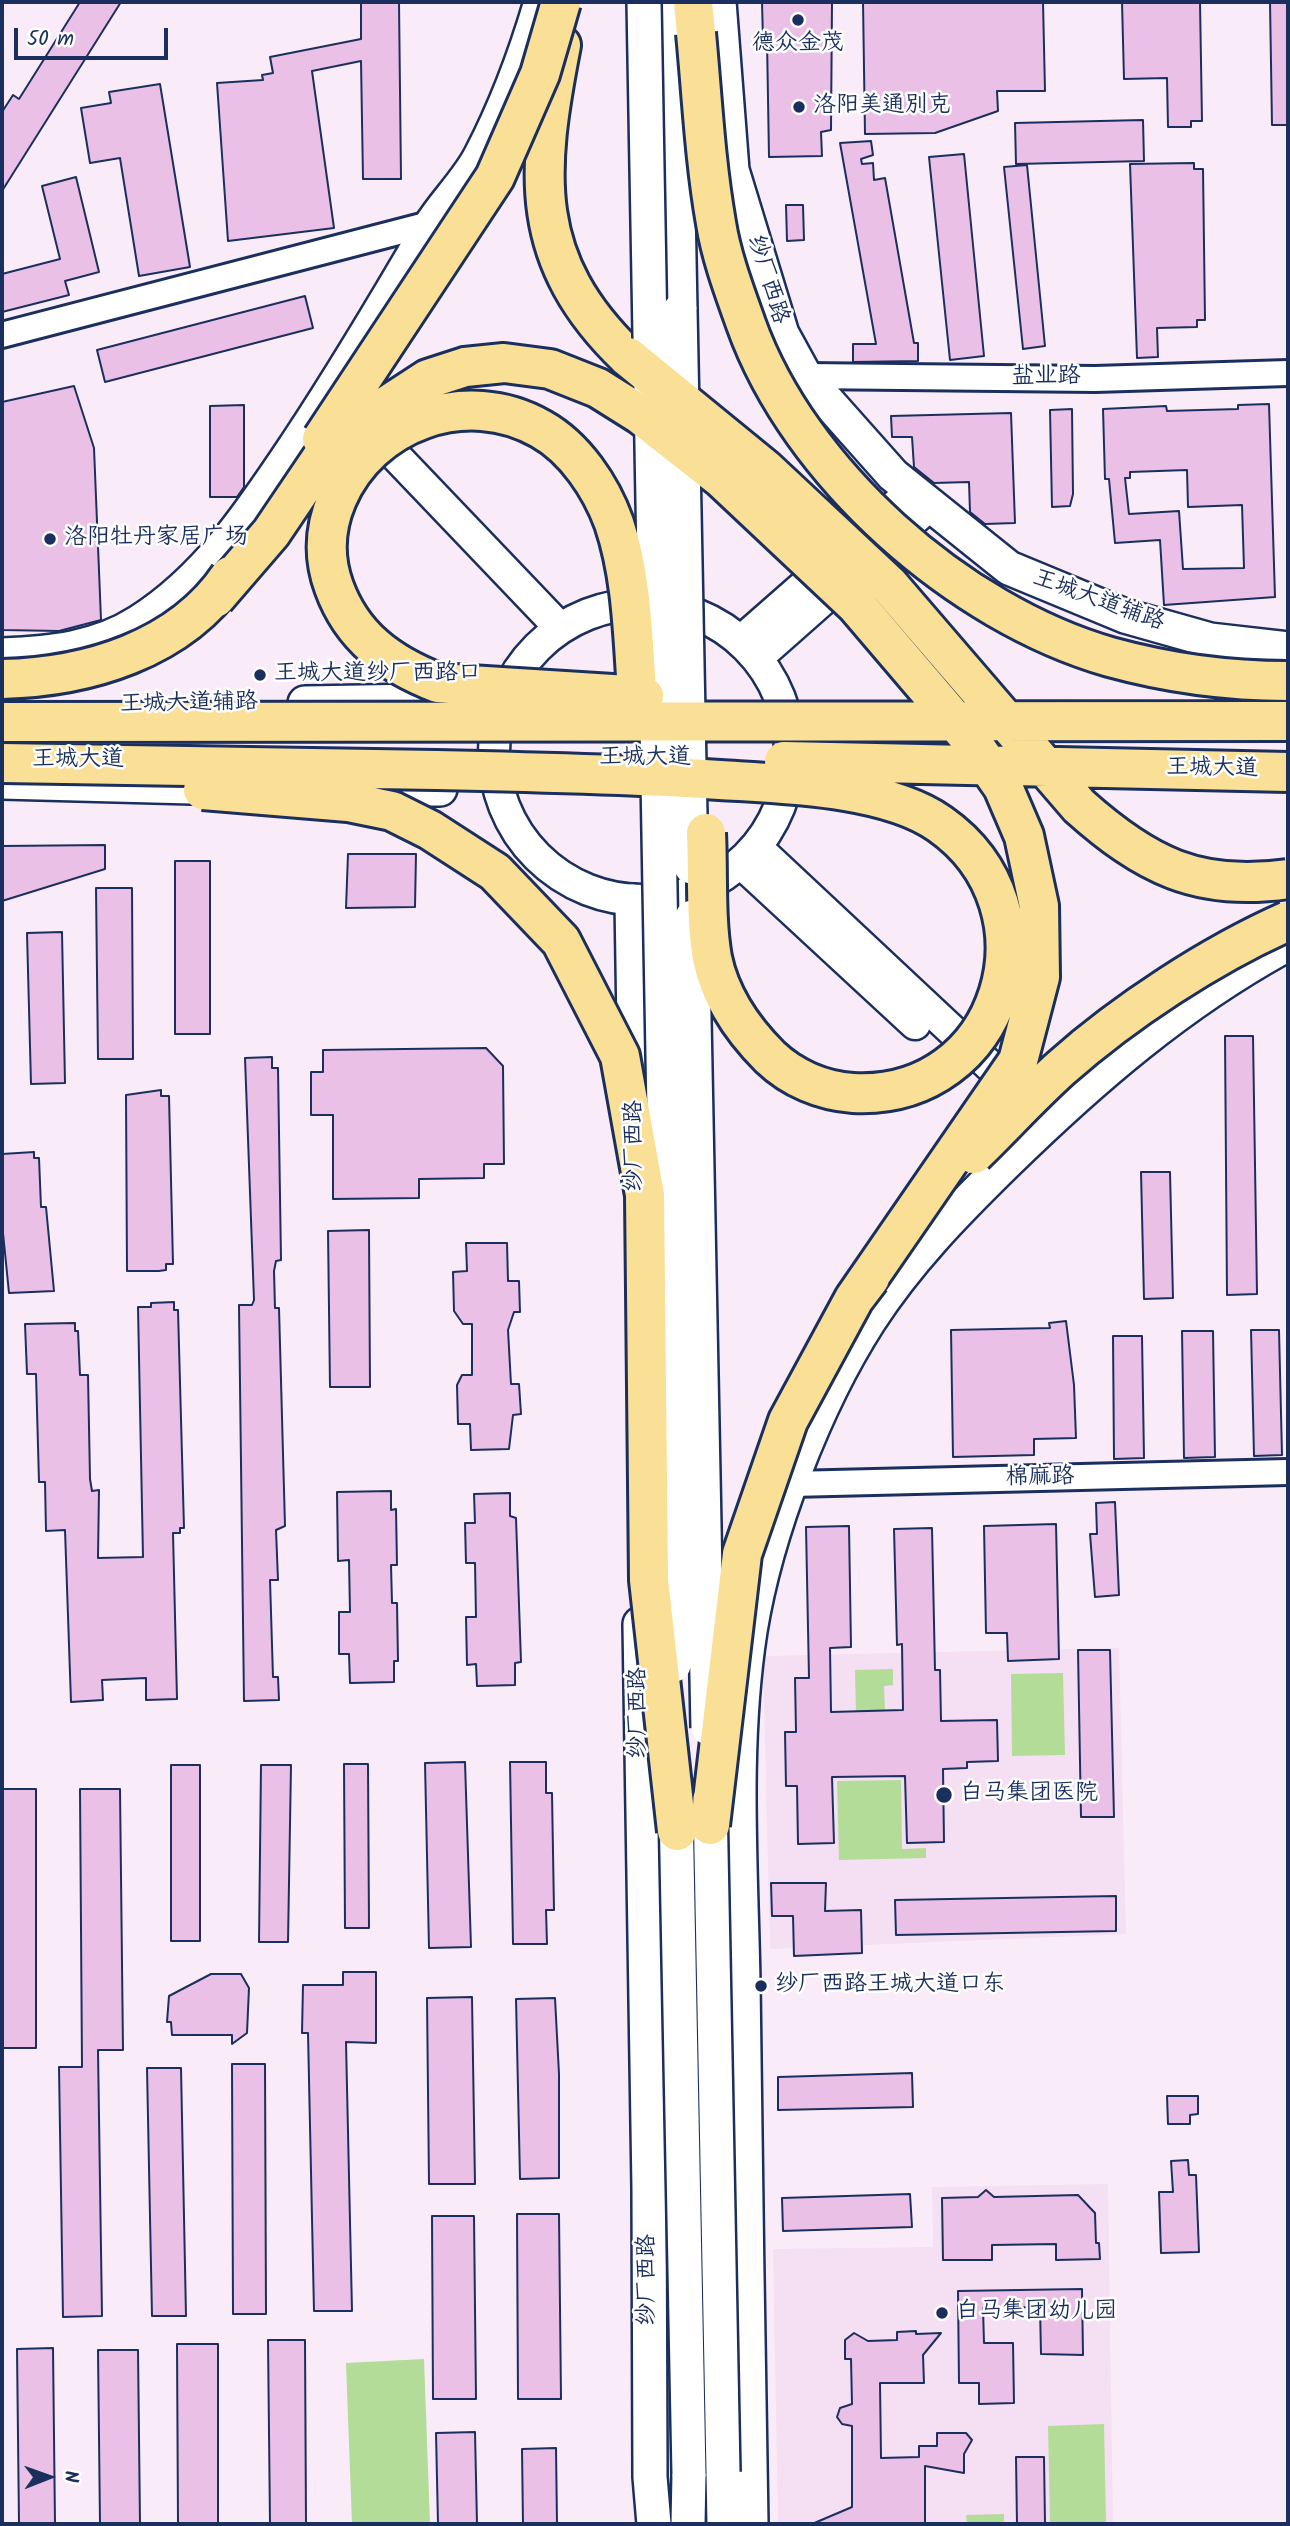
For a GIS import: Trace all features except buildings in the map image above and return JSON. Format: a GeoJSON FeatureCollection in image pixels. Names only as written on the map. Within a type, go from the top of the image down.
{"type":"FeatureCollection","features":[{"type":"Feature","properties":{"kind":"highway"},"geometry":{"type":"LineString","coordinates":[[215,597],[495,177],[540,74],[561,2]]}},
{"type":"Feature","properties":{"kind":"highway"},"geometry":{"type":"LineString","coordinates":[[570,2],[551,97],[542,171],[552,242],[566,281],[597,328],[628,357],[765,469],[889,585],[1079,806],[1108,832],[1139,855],[1169,868],[1212,880],[1254,884],[1288,879]]}},
{"type":"Feature","properties":{"kind":"highway"},"geometry":{"type":"LineString","coordinates":[[695,17],[716,225],[747,327],[791,415],[820,458],[854,496],[928,559],[987,602],[1047,633],[1109,657],[1159,668],[1216,678],[1288,681]]}},
{"type":"Feature","properties":{"kind":"highway"},"geometry":{"type":"LineString","coordinates":[[2,679],[29,678],[99,667],[161,639],[215,597],[271,533],[321,459],[353,428],[428,379],[465,367],[504,363],[550,369],[598,388],[641,415],[721,478],[856,605],[967,734],[1003,787],[1024,836],[1039,906],[1040,977],[1018,1061],[854,1299],[788,1421],[743,1554],[694,1828]]}},
{"type":"Feature","properties":{"kind":"highway"},"geometry":{"type":"LineString","coordinates":[[637,691],[625,562],[613,521],[585,471],[569,451],[541,429],[511,417],[477,411],[438,414],[405,424],[368,452],[346,477],[327,534],[326,552],[331,579],[342,609],[355,629],[381,655],[409,672],[438,683],[718,699],[894,719]]}},
{"type":"Feature","properties":{"kind":"highway","name":"王城大道"},"geometry":{"type":"LineString","coordinates":[[2,722],[894,719],[1288,721]]}},
{"type":"Feature","properties":{"kind":"highway","name":"王城大道"},"geometry":{"type":"LineString","coordinates":[[2,762],[676,759],[1288,772]]}},
{"type":"Feature","properties":{"kind":"highway"},"geometry":{"type":"LineString","coordinates":[[2,762],[606,773],[823,787],[867,796],[938,823],[971,853],[989,878],[1003,914],[1007,951],[1000,988],[989,1016],[961,1055],[919,1084],[898,1092],[872,1094],[817,1086],[781,1067],[745,1031],[724,994],[712,958],[706,833]]}},
{"type":"Feature","properties":{"kind":"highway"},"geometry":{"type":"LineString","coordinates":[[2,772],[348,802],[393,810],[430,830],[495,873],[561,941],[620,1056],[645,1195],[649,1580],[694,1828]]}},
{"type":"Feature","properties":{"kind":"highway"},"geometry":{"type":"LineString","coordinates":[[854,1299],[948,1179],[1062,1067],[1197,968],[1288,920]]}},
{"type":"Feature","properties":{"kind":"main road"},"geometry":{"type":"LineString","coordinates":[[2,655],[50,653],[95,644],[138,623],[209,566],[265,491],[332,390],[433,223],[481,156],[530,38],[541,2]]}},
{"type":"Feature","properties":{"kind":"main road"},"geometry":{"type":"LineString","coordinates":[[644,2],[663,1114]]}},
{"type":"Feature","properties":{"kind":"main road"},"geometry":{"type":"LineString","coordinates":[[674,2],[684,499],[694,1828],[688,2524]]}},
{"type":"Feature","properties":{"kind":"main road","name":"纱厂西路"},"geometry":{"type":"LineString","coordinates":[[719,2],[732,170],[782,334],[804,376],[893,475],[920,499]]}},
{"type":"Feature","properties":{"kind":"main road"},"geometry":{"type":"LineString","coordinates":[[684,499],[706,833]]}},
{"type":"Feature","properties":{"kind":"main road","name":"王城大道辅路"},"geometry":{"type":"LineString","coordinates":[[920,499],[1009,568],[1125,615],[1210,640],[1288,649]]}},
{"type":"Feature","properties":{"kind":"main road"},"geometry":{"type":"LineString","coordinates":[[637,691],[663,1114],[724,2524]]}},
{"type":"Feature","properties":{"kind":"main road","name":"王城大道辅路"},"geometry":{"type":"LineString","coordinates":[[2,708],[502,700]]}},
{"type":"Feature","properties":{"kind":"main road"},"geometry":{"type":"LineString","coordinates":[[2,782],[293,790],[498,789]]}},
{"type":"Feature","properties":{"kind":"main road","name":"纱厂西路"},"geometry":{"type":"LineString","coordinates":[[632,901],[640,1493],[639,1730],[649,2188],[650,2477],[654,2524]]}},
{"type":"Feature","properties":{"kind":"main road"},"geometry":{"type":"LineString","coordinates":[[751,2524],[739,1762],[751,1628],[791,1484],[827,1399],[876,1311],[932,1238],[1042,1128],[1113,1062],[1238,971],[1288,944]]}},
{"type":"Feature","properties":{"kind":"street"},"geometry":{"type":"LineString","coordinates":[[2,335],[433,223]]}},
{"type":"Feature","properties":{"kind":"street","name":"盐业路"},"geometry":{"type":"LineString","coordinates":[[804,376],[1095,379],[1288,373]]}},
{"type":"Feature","properties":{"kind":"street"},"geometry":{"type":"LineString","coordinates":[[332,390],[560,628]]}},
{"type":"Feature","properties":{"kind":"street"},"geometry":{"type":"LineString","coordinates":[[749,650],[920,499]]}},
{"type":"Feature","properties":{"kind":"street"},"geometry":{"type":"LineString","coordinates":[[633,603],[672,606],[709,619],[749,650],[782,702],[790,752],[781,803],[748,855],[708,885],[696,890],[671,898],[632,901],[586,890],[547,867],[516,832],[498,789],[493,744],[502,700],[525,659],[560,628],[595,610],[633,603]]}},
{"type":"Feature","properties":{"kind":"street"},"geometry":{"type":"LineString","coordinates":[[748,855],[1042,1128]]}},
{"type":"Feature","properties":{"kind":"street","name":"棉麻路"},"geometry":{"type":"LineString","coordinates":[[791,1484],[1288,1472]]}},
{"type":"Feature","properties":{"kind":"shaded area","name":"白马集团医院"},"geometry":{"type":"Polygon","coordinates":[[[1119,1648],[1126,1934],[770,1949],[763,1656],[1119,1648]]]}},
{"type":"Feature","properties":{"kind":"shaded area","name":"白马集团幼儿园"},"geometry":{"type":"Polygon","coordinates":[[[1108,2184],[1113,2524],[778,2524],[773,2249],[933,2247],[932,2187],[1108,2184]]]}},
{"type":"Feature","properties":{"kind":"green space"},"geometry":{"type":"Polygon","coordinates":[[[893,1669],[893,1685],[884,1686],[885,1711],[856,1712],[855,1670],[893,1669]]]}},
{"type":"Feature","properties":{"kind":"green space"},"geometry":{"type":"Polygon","coordinates":[[[1063,1673],[1065,1755],[1012,1756],[1011,1674],[1063,1673]]]}},
{"type":"Feature","properties":{"kind":"green space"},"geometry":{"type":"Polygon","coordinates":[[[901,1780],[902,1849],[926,1848],[926,1858],[839,1860],[837,1781],[901,1780]]]}},
{"type":"Feature","properties":{"kind":"green space"},"geometry":{"type":"Polygon","coordinates":[[[424,2359],[430,2524],[352,2524],[346,2363],[424,2359]]]}},
{"type":"Feature","properties":{"kind":"green space"},"geometry":{"type":"Polygon","coordinates":[[[1104,2424],[1106,2524],[1050,2524],[1048,2426],[1104,2424]]]}},
{"type":"Feature","properties":{"kind":"green space"},"geometry":{"type":"Polygon","coordinates":[[[1004,2514],[1004,2524],[967,2524],[966,2515],[1004,2514]]]}},
{"type":"Feature","properties":{"kind":"place","name":"德众金茂"},"geometry":{"type":"Point","coordinates":[798,20]}},
{"type":"Feature","properties":{"kind":"place","name":"洛阳美通别克"},"geometry":{"type":"Point","coordinates":[799,107]}},
{"type":"Feature","properties":{"kind":"place","name":"洛阳牡丹家居广场"},"geometry":{"type":"Point","coordinates":[50,539]}},
{"type":"Feature","properties":{"kind":"place","name":"王城大道纱厂西路口"},"geometry":{"type":"Point","coordinates":[260,675]}},
{"type":"Feature","properties":{"kind":"place","name":"白马集团医院"},"geometry":{"type":"Point","coordinates":[944,1795]}},
{"type":"Feature","properties":{"kind":"place","name":"纱厂西路王城大道口东"},"geometry":{"type":"Point","coordinates":[761,1986]}},
{"type":"Feature","properties":{"kind":"place","name":"白马集团幼儿园"},"geometry":{"type":"Point","coordinates":[942,2313]}}]}
